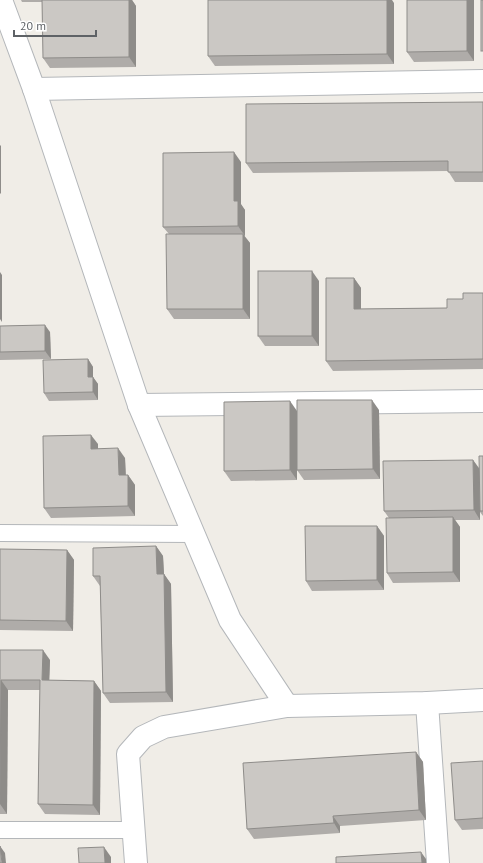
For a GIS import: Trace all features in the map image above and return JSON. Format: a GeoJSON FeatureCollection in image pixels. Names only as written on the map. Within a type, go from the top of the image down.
{"type":"FeatureCollection","features":[{"type":"Feature","properties":{"kind":"street"},"geometry":{"type":"LineString","coordinates":[[1,0],[34,89],[138,404],[230,620],[287,706]]}},
{"type":"Feature","properties":{"kind":"street"},"geometry":{"type":"LineString","coordinates":[[34,89],[483,81]]}},
{"type":"Feature","properties":{"kind":"street"},"geometry":{"type":"LineString","coordinates":[[138,404],[483,401]]}},
{"type":"Feature","properties":{"kind":"street"},"geometry":{"type":"LineString","coordinates":[[136,863],[128,754],[143,737],[164,727],[287,706],[483,700]]}},
{"type":"Feature","properties":{"kind":"street"},"geometry":{"type":"LineString","coordinates":[[427,702],[438,863]]}},
{"type":"Feature","properties":{"kind":"lane"},"geometry":{"type":"LineString","coordinates":[[0,534],[194,534]]}},
{"type":"Feature","properties":{"kind":"lane"},"geometry":{"type":"LineString","coordinates":[[0,830],[134,830]]}},
{"type":"Feature","properties":{"kind":"building"},"geometry":{"type":"Polygon","coordinates":[[[42,0],[129,0],[129,57],[43,58],[42,0]]]}},
{"type":"Feature","properties":{"kind":"building"},"geometry":{"type":"Polygon","coordinates":[[[208,0],[387,0],[387,54],[208,56],[208,0]]]}},
{"type":"Feature","properties":{"kind":"building"},"geometry":{"type":"Polygon","coordinates":[[[407,0],[467,0],[467,51],[407,52],[407,0]]]}},
{"type":"Feature","properties":{"kind":"building"},"geometry":{"type":"Polygon","coordinates":[[[481,0],[483,0],[483,51],[481,51],[481,0]]]}},
{"type":"Feature","properties":{"kind":"building"},"geometry":{"type":"Polygon","coordinates":[[[483,102],[483,172],[448,172],[448,161],[246,163],[246,104],[483,102]]]}},
{"type":"Feature","properties":{"kind":"building"},"geometry":{"type":"Polygon","coordinates":[[[234,152],[234,201],[238,201],[238,226],[163,227],[163,153],[234,152]]]}},
{"type":"Feature","properties":{"kind":"building"},"geometry":{"type":"Polygon","coordinates":[[[166,234],[243,234],[243,309],[167,309],[166,234]]]}},
{"type":"Feature","properties":{"kind":"building"},"geometry":{"type":"Polygon","coordinates":[[[258,271],[312,271],[312,336],[258,336],[258,271]]]}},
{"type":"Feature","properties":{"kind":"building"},"geometry":{"type":"Polygon","coordinates":[[[326,278],[354,278],[354,309],[447,308],[447,299],[463,299],[463,293],[483,293],[483,359],[326,361],[326,278]]]}},
{"type":"Feature","properties":{"kind":"building"},"geometry":{"type":"Polygon","coordinates":[[[45,325],[45,351],[0,352],[0,326],[45,325]]]}},
{"type":"Feature","properties":{"kind":"building"},"geometry":{"type":"Polygon","coordinates":[[[88,359],[88,377],[93,377],[93,392],[44,393],[43,360],[88,359]]]}},
{"type":"Feature","properties":{"kind":"building"},"geometry":{"type":"Polygon","coordinates":[[[297,400],[372,400],[373,469],[297,470],[297,400]]]}},
{"type":"Feature","properties":{"kind":"building"},"geometry":{"type":"Polygon","coordinates":[[[290,401],[290,470],[224,471],[224,402],[290,401]]]}},
{"type":"Feature","properties":{"kind":"building"},"geometry":{"type":"Polygon","coordinates":[[[91,435],[91,449],[118,448],[119,475],[128,475],[128,506],[44,508],[43,436],[91,435]]]}},
{"type":"Feature","properties":{"kind":"building"},"geometry":{"type":"Polygon","coordinates":[[[479,456],[483,456],[483,511],[480,511],[479,456]]]}},
{"type":"Feature","properties":{"kind":"building"},"geometry":{"type":"Polygon","coordinates":[[[473,460],[474,510],[384,511],[383,461],[473,460]]]}},
{"type":"Feature","properties":{"kind":"building"},"geometry":{"type":"Polygon","coordinates":[[[453,517],[453,572],[387,573],[386,518],[453,517]]]}},
{"type":"Feature","properties":{"kind":"building"},"geometry":{"type":"Polygon","coordinates":[[[305,526],[377,526],[377,580],[306,581],[305,526]]]}},
{"type":"Feature","properties":{"kind":"building"},"geometry":{"type":"Polygon","coordinates":[[[156,546],[157,574],[164,574],[166,692],[103,693],[100,576],[93,576],[93,548],[156,546]]]}},
{"type":"Feature","properties":{"kind":"building"},"geometry":{"type":"Polygon","coordinates":[[[0,549],[67,550],[66,621],[0,620],[0,549]]]}},
{"type":"Feature","properties":{"kind":"building"},"geometry":{"type":"Polygon","coordinates":[[[0,650],[43,650],[42,680],[94,681],[93,805],[38,804],[40,680],[1,680],[0,795],[0,650]]]}},
{"type":"Feature","properties":{"kind":"building"},"geometry":{"type":"Polygon","coordinates":[[[416,752],[419,810],[333,816],[334,823],[247,829],[243,763],[416,752]]]}},
{"type":"Feature","properties":{"kind":"building"},"geometry":{"type":"Polygon","coordinates":[[[483,761],[483,818],[455,820],[451,763],[483,761]]]}},
{"type":"Feature","properties":{"kind":"building"},"geometry":{"type":"Polygon","coordinates":[[[0,846],[2,863],[0,863],[0,846]]]}},
{"type":"Feature","properties":{"kind":"building"},"geometry":{"type":"Polygon","coordinates":[[[104,847],[105,863],[79,863],[78,848],[104,847]]]}},
{"type":"Feature","properties":{"kind":"building"},"geometry":{"type":"Polygon","coordinates":[[[421,852],[422,863],[336,863],[336,857],[421,852]]]}}]}
